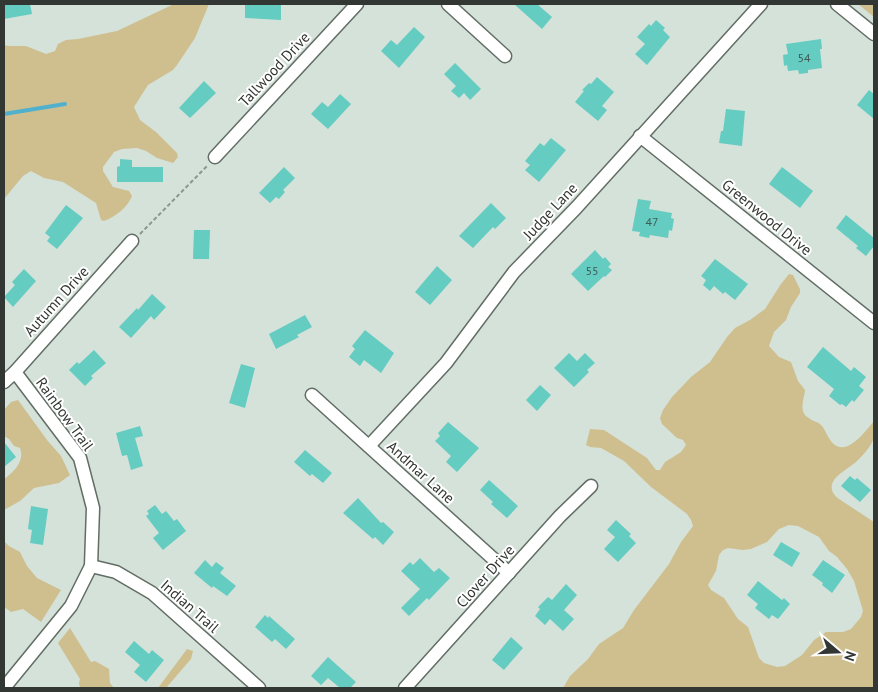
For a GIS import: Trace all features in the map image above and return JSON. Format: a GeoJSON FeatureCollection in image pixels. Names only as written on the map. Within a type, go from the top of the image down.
{"type":"FeatureCollection","features":[{"type":"Feature","properties":{"kind":"street","name":"Tallwood Drive"},"geometry":{"type":"LineString","coordinates":[[215,157],[357,4]]}},
{"type":"Feature","properties":{"kind":"street"},"geometry":{"type":"LineString","coordinates":[[448,4],[505,56]]}},
{"type":"Feature","properties":{"kind":"street","name":"Judge Lane"},"geometry":{"type":"LineString","coordinates":[[369,446],[446,363],[514,272],[576,208],[762,4]]}},
{"type":"Feature","properties":{"kind":"street"},"geometry":{"type":"LineString","coordinates":[[837,4],[874,34]]}},
{"type":"Feature","properties":{"kind":"street","name":"Greenwood Drive"},"geometry":{"type":"LineString","coordinates":[[640,136],[874,323]]}},
{"type":"Feature","properties":{"kind":"street","name":"Autumn Drive"},"geometry":{"type":"LineString","coordinates":[[4,382],[132,241]]}},
{"type":"Feature","properties":{"kind":"street","name":"Rainbow Trail"},"geometry":{"type":"LineString","coordinates":[[4,688],[71,606],[91,566],[93,508],[80,458],[15,372]]}},
{"type":"Feature","properties":{"kind":"street","name":"Andmar Lane"},"geometry":{"type":"LineString","coordinates":[[312,395],[509,573]]}},
{"type":"Feature","properties":{"kind":"street","name":"Clover Drive"},"geometry":{"type":"LineString","coordinates":[[405,688],[560,516],[590,486]]}},
{"type":"Feature","properties":{"kind":"street","name":"Indian Trail"},"geometry":{"type":"LineString","coordinates":[[91,566],[116,572],[152,593],[259,688]]}},
{"type":"Feature","properties":{"kind":"path"},"geometry":{"type":"LineString","coordinates":[[132,241],[154,222],[215,157]]}},
{"type":"Feature","properties":{"kind":"shaded area"},"geometry":{"type":"Polygon","coordinates":[[[174,4],[209,4],[195,38],[177,65],[173,70],[148,85],[134,107],[140,120],[156,132],[177,153],[178,157],[173,163],[157,158],[137,148],[122,149],[114,152],[103,167],[103,171],[113,187],[129,191],[132,196],[121,211],[104,221],[101,220],[96,203],[63,182],[44,178],[31,171],[23,176],[4,199],[4,45],[26,46],[46,54],[55,51],[58,44],[66,40],[117,31],[174,4]]]}},
{"type":"Feature","properties":{"kind":"shaded area"},"geometry":{"type":"Polygon","coordinates":[[[858,4],[874,4],[874,17],[858,4]]]}},
{"type":"Feature","properties":{"kind":"shaded area"},"geometry":{"type":"Polygon","coordinates":[[[789,274],[793,275],[800,293],[791,307],[786,320],[774,332],[769,346],[779,357],[791,362],[798,381],[805,390],[802,406],[806,415],[820,424],[829,439],[840,447],[852,444],[874,421],[874,438],[870,446],[856,462],[836,478],[832,488],[839,499],[874,522],[874,688],[563,688],[570,676],[588,659],[599,644],[623,628],[634,610],[669,564],[681,542],[693,526],[687,514],[651,487],[624,461],[601,448],[586,445],[590,429],[604,430],[647,458],[656,470],[660,470],[665,462],[681,452],[686,445],[683,440],[677,438],[662,424],[660,418],[663,410],[672,397],[691,377],[710,362],[735,328],[765,309],[789,274]],[[789,525],[779,529],[767,542],[751,549],[728,548],[723,550],[719,555],[716,571],[708,585],[711,590],[724,598],[738,619],[748,627],[759,658],[764,663],[777,667],[785,666],[802,655],[814,640],[826,632],[843,632],[851,629],[861,617],[863,611],[854,581],[847,569],[829,551],[819,537],[798,526],[789,525]]]}},
{"type":"Feature","properties":{"kind":"shaded area"},"geometry":{"type":"Polygon","coordinates":[[[18,400],[61,456],[70,475],[59,483],[34,488],[20,501],[4,510],[4,479],[18,466],[21,453],[20,448],[14,446],[4,436],[4,410],[11,402],[18,400]]]}},
{"type":"Feature","properties":{"kind":"shaded area"},"geometry":{"type":"Polygon","coordinates":[[[4,541],[20,552],[27,566],[37,578],[61,590],[41,622],[23,609],[11,612],[4,607],[4,541]]]}},
{"type":"Feature","properties":{"kind":"shaded area"},"geometry":{"type":"Polygon","coordinates":[[[70,628],[91,662],[95,661],[109,669],[110,683],[114,688],[80,688],[80,679],[58,643],[70,628]]]}},
{"type":"Feature","properties":{"kind":"shaded area"},"geometry":{"type":"Polygon","coordinates":[[[187,649],[193,651],[191,659],[166,688],[158,688],[187,649]]]}},
{"type":"Feature","properties":{"kind":"building"},"geometry":{"type":"Polygon","coordinates":[[[4,4],[30,4],[32,14],[4,19],[4,4]]]}},
{"type":"Feature","properties":{"kind":"building"},"geometry":{"type":"Polygon","coordinates":[[[245,4],[281,5],[281,20],[245,18],[245,4]]]}},
{"type":"Feature","properties":{"kind":"building"},"geometry":{"type":"Polygon","coordinates":[[[514,4],[537,4],[552,17],[542,29],[514,4]]]}},
{"type":"Feature","properties":{"kind":"building"},"geometry":{"type":"Polygon","coordinates":[[[656,20],[665,28],[663,30],[670,37],[647,65],[635,54],[645,44],[637,37],[649,24],[651,26],[656,20]]]}},
{"type":"Feature","properties":{"kind":"building"},"geometry":{"type":"Polygon","coordinates":[[[414,27],[425,37],[399,68],[381,51],[391,40],[397,45],[414,27]]]}},
{"type":"Feature","properties":{"kind":"building"},"geometry":{"type":"Polygon","coordinates":[[[821,39],[822,68],[808,70],[808,73],[799,74],[798,70],[788,71],[787,65],[784,66],[783,55],[788,54],[786,44],[821,39]]]}},
{"type":"Feature","properties":{"kind":"building"},"geometry":{"type":"Polygon","coordinates":[[[455,63],[481,89],[470,100],[464,93],[459,98],[451,91],[456,86],[444,74],[455,63]]]}},
{"type":"Feature","properties":{"kind":"building"},"geometry":{"type":"Polygon","coordinates":[[[597,77],[614,92],[602,106],[607,110],[598,121],[575,102],[584,91],[582,90],[597,77]]]}},
{"type":"Feature","properties":{"kind":"building"},"geometry":{"type":"Polygon","coordinates":[[[204,81],[216,93],[190,118],[179,108],[204,81]]]}},
{"type":"Feature","properties":{"kind":"building"},"geometry":{"type":"Polygon","coordinates":[[[869,90],[874,94],[874,119],[857,105],[869,90]]]}},
{"type":"Feature","properties":{"kind":"building"},"geometry":{"type":"Polygon","coordinates":[[[340,94],[351,104],[328,129],[311,114],[322,102],[328,107],[340,94]]]}},
{"type":"Feature","properties":{"kind":"building"},"geometry":{"type":"Polygon","coordinates":[[[726,109],[745,111],[742,146],[719,143],[726,109]]]}},
{"type":"Feature","properties":{"kind":"building"},"geometry":{"type":"Polygon","coordinates":[[[551,138],[566,150],[539,182],[525,170],[530,165],[525,161],[540,143],[544,146],[551,138]]]}},
{"type":"Feature","properties":{"kind":"building"},"geometry":{"type":"Polygon","coordinates":[[[120,159],[132,160],[132,167],[163,167],[163,182],[117,182],[117,167],[120,166],[120,159]]]}},
{"type":"Feature","properties":{"kind":"building"},"geometry":{"type":"Polygon","coordinates":[[[284,167],[295,178],[283,190],[285,192],[279,199],[276,197],[270,203],[259,193],[284,167]]]}},
{"type":"Feature","properties":{"kind":"building"},"geometry":{"type":"Polygon","coordinates":[[[782,167],[813,191],[800,208],[769,184],[782,167]]]}},
{"type":"Feature","properties":{"kind":"building"},"geometry":{"type":"Polygon","coordinates":[[[638,199],[651,201],[649,209],[672,213],[671,218],[674,219],[672,231],[669,230],[668,238],[650,235],[649,238],[639,236],[640,232],[632,231],[638,199]]]}},
{"type":"Feature","properties":{"kind":"building"},"geometry":{"type":"Polygon","coordinates":[[[491,203],[506,218],[495,229],[493,227],[473,248],[459,236],[491,203]]]}},
{"type":"Feature","properties":{"kind":"building"},"geometry":{"type":"Polygon","coordinates":[[[66,205],[83,218],[57,249],[47,241],[50,237],[45,233],[66,205]]]}},
{"type":"Feature","properties":{"kind":"building"},"geometry":{"type":"Polygon","coordinates":[[[846,215],[874,238],[874,246],[866,256],[856,248],[858,246],[836,228],[846,215]]]}},
{"type":"Feature","properties":{"kind":"building"},"geometry":{"type":"Polygon","coordinates":[[[194,230],[210,230],[209,259],[193,259],[194,230]]]}},
{"type":"Feature","properties":{"kind":"building"},"geometry":{"type":"Polygon","coordinates":[[[595,250],[603,259],[605,257],[611,264],[608,267],[612,270],[588,291],[571,274],[595,250]]]}},
{"type":"Feature","properties":{"kind":"building"},"geometry":{"type":"Polygon","coordinates":[[[715,259],[748,284],[735,300],[725,292],[723,294],[714,286],[710,291],[703,285],[706,280],[701,276],[715,259]]]}},
{"type":"Feature","properties":{"kind":"building"},"geometry":{"type":"Polygon","coordinates":[[[437,266],[452,280],[430,305],[415,292],[437,266]]]}},
{"type":"Feature","properties":{"kind":"building"},"geometry":{"type":"Polygon","coordinates":[[[24,269],[36,281],[13,307],[4,297],[15,285],[12,282],[24,269]]]}},
{"type":"Feature","properties":{"kind":"building"},"geometry":{"type":"Polygon","coordinates":[[[152,294],[166,307],[154,320],[151,316],[131,338],[119,327],[152,294]]]}},
{"type":"Feature","properties":{"kind":"building"},"geometry":{"type":"Polygon","coordinates":[[[305,315],[312,327],[297,335],[299,337],[276,349],[269,334],[305,315]]]}},
{"type":"Feature","properties":{"kind":"building"},"geometry":{"type":"Polygon","coordinates":[[[365,330],[394,353],[381,373],[364,360],[360,366],[349,357],[355,349],[352,346],[365,330]]]}},
{"type":"Feature","properties":{"kind":"building"},"geometry":{"type":"Polygon","coordinates":[[[823,347],[851,371],[854,367],[866,377],[859,386],[864,390],[854,402],[852,400],[846,407],[842,404],[840,405],[829,396],[834,389],[807,367],[823,347]]]}},
{"type":"Feature","properties":{"kind":"building"},"geometry":{"type":"Polygon","coordinates":[[[94,350],[106,363],[91,376],[93,378],[85,386],[69,370],[77,362],[79,364],[94,350]]]}},
{"type":"Feature","properties":{"kind":"building"},"geometry":{"type":"Polygon","coordinates":[[[569,353],[577,361],[585,353],[595,363],[574,387],[554,368],[569,353]]]}},
{"type":"Feature","properties":{"kind":"building"},"geometry":{"type":"Polygon","coordinates":[[[241,364],[255,368],[245,408],[229,403],[241,364]]]}},
{"type":"Feature","properties":{"kind":"building"},"geometry":{"type":"Polygon","coordinates":[[[540,385],[551,395],[537,411],[526,400],[540,385]]]}},
{"type":"Feature","properties":{"kind":"building"},"geometry":{"type":"Polygon","coordinates":[[[448,422],[479,448],[457,472],[446,462],[451,456],[435,441],[440,436],[438,433],[448,422]]]}},
{"type":"Feature","properties":{"kind":"building"},"geometry":{"type":"Polygon","coordinates":[[[140,426],[143,436],[135,438],[143,466],[131,470],[127,455],[122,456],[116,433],[140,426]]]}},
{"type":"Feature","properties":{"kind":"building"},"geometry":{"type":"Polygon","coordinates":[[[4,442],[16,457],[4,467],[4,442]]]}},
{"type":"Feature","properties":{"kind":"building"},"geometry":{"type":"Polygon","coordinates":[[[305,450],[332,473],[323,483],[312,474],[310,476],[294,462],[305,450]]]}},
{"type":"Feature","properties":{"kind":"building"},"geometry":{"type":"Polygon","coordinates":[[[850,476],[855,480],[857,478],[871,490],[860,502],[841,486],[850,476]]]}},
{"type":"Feature","properties":{"kind":"building"},"geometry":{"type":"Polygon","coordinates":[[[489,480],[518,506],[507,518],[491,504],[493,502],[480,490],[489,480]]]}},
{"type":"Feature","properties":{"kind":"building"},"geometry":{"type":"Polygon","coordinates":[[[358,498],[381,523],[383,522],[394,532],[383,545],[375,537],[373,539],[343,513],[358,498]]]}},
{"type":"Feature","properties":{"kind":"building"},"geometry":{"type":"Polygon","coordinates":[[[155,505],[162,514],[166,511],[174,521],[177,519],[186,531],[163,550],[153,538],[159,533],[146,516],[149,514],[147,511],[155,505]]]}},
{"type":"Feature","properties":{"kind":"building"},"geometry":{"type":"Polygon","coordinates":[[[31,506],[48,509],[43,545],[30,543],[32,530],[28,529],[31,506]]]}},
{"type":"Feature","properties":{"kind":"building"},"geometry":{"type":"Polygon","coordinates":[[[616,520],[631,534],[629,536],[636,543],[618,562],[604,549],[615,537],[607,530],[616,520]]]}},
{"type":"Feature","properties":{"kind":"building"},"geometry":{"type":"Polygon","coordinates":[[[781,542],[800,553],[792,567],[773,555],[781,542]]]}},
{"type":"Feature","properties":{"kind":"building"},"geometry":{"type":"Polygon","coordinates":[[[420,558],[434,572],[439,568],[450,578],[429,600],[427,598],[409,616],[401,608],[420,589],[401,571],[410,562],[413,565],[420,558]]]}},
{"type":"Feature","properties":{"kind":"building"},"geometry":{"type":"Polygon","coordinates":[[[205,560],[212,567],[216,562],[224,568],[220,573],[236,586],[227,596],[213,586],[212,588],[194,573],[205,560]]]}},
{"type":"Feature","properties":{"kind":"building"},"geometry":{"type":"Polygon","coordinates":[[[823,560],[845,575],[832,593],[812,575],[823,560]]]}},
{"type":"Feature","properties":{"kind":"building"},"geometry":{"type":"Polygon","coordinates":[[[758,581],[790,604],[778,619],[772,615],[769,619],[755,608],[758,604],[747,595],[758,581]]]}},
{"type":"Feature","properties":{"kind":"building"},"geometry":{"type":"Polygon","coordinates":[[[566,584],[577,595],[564,610],[574,619],[563,631],[550,619],[545,625],[535,616],[540,609],[538,607],[548,597],[552,600],[566,584]]]}},
{"type":"Feature","properties":{"kind":"building"},"geometry":{"type":"Polygon","coordinates":[[[265,615],[268,618],[269,616],[295,639],[286,649],[275,639],[272,642],[255,627],[265,615]]]}},
{"type":"Feature","properties":{"kind":"building"},"geometry":{"type":"Polygon","coordinates":[[[511,637],[523,648],[504,670],[492,660],[511,637]]]}},
{"type":"Feature","properties":{"kind":"building"},"geometry":{"type":"Polygon","coordinates":[[[134,641],[149,654],[152,650],[164,660],[146,682],[134,672],[140,665],[125,652],[134,641]]]}},
{"type":"Feature","properties":{"kind":"building"},"geometry":{"type":"Polygon","coordinates":[[[328,657],[356,682],[350,688],[340,688],[328,678],[321,685],[311,676],[328,657]]]}},
{"type":"Feature","properties":{"kind":"waterway"},"geometry":{"type":"LineString","coordinates":[[4,114],[65,104]]}}]}
